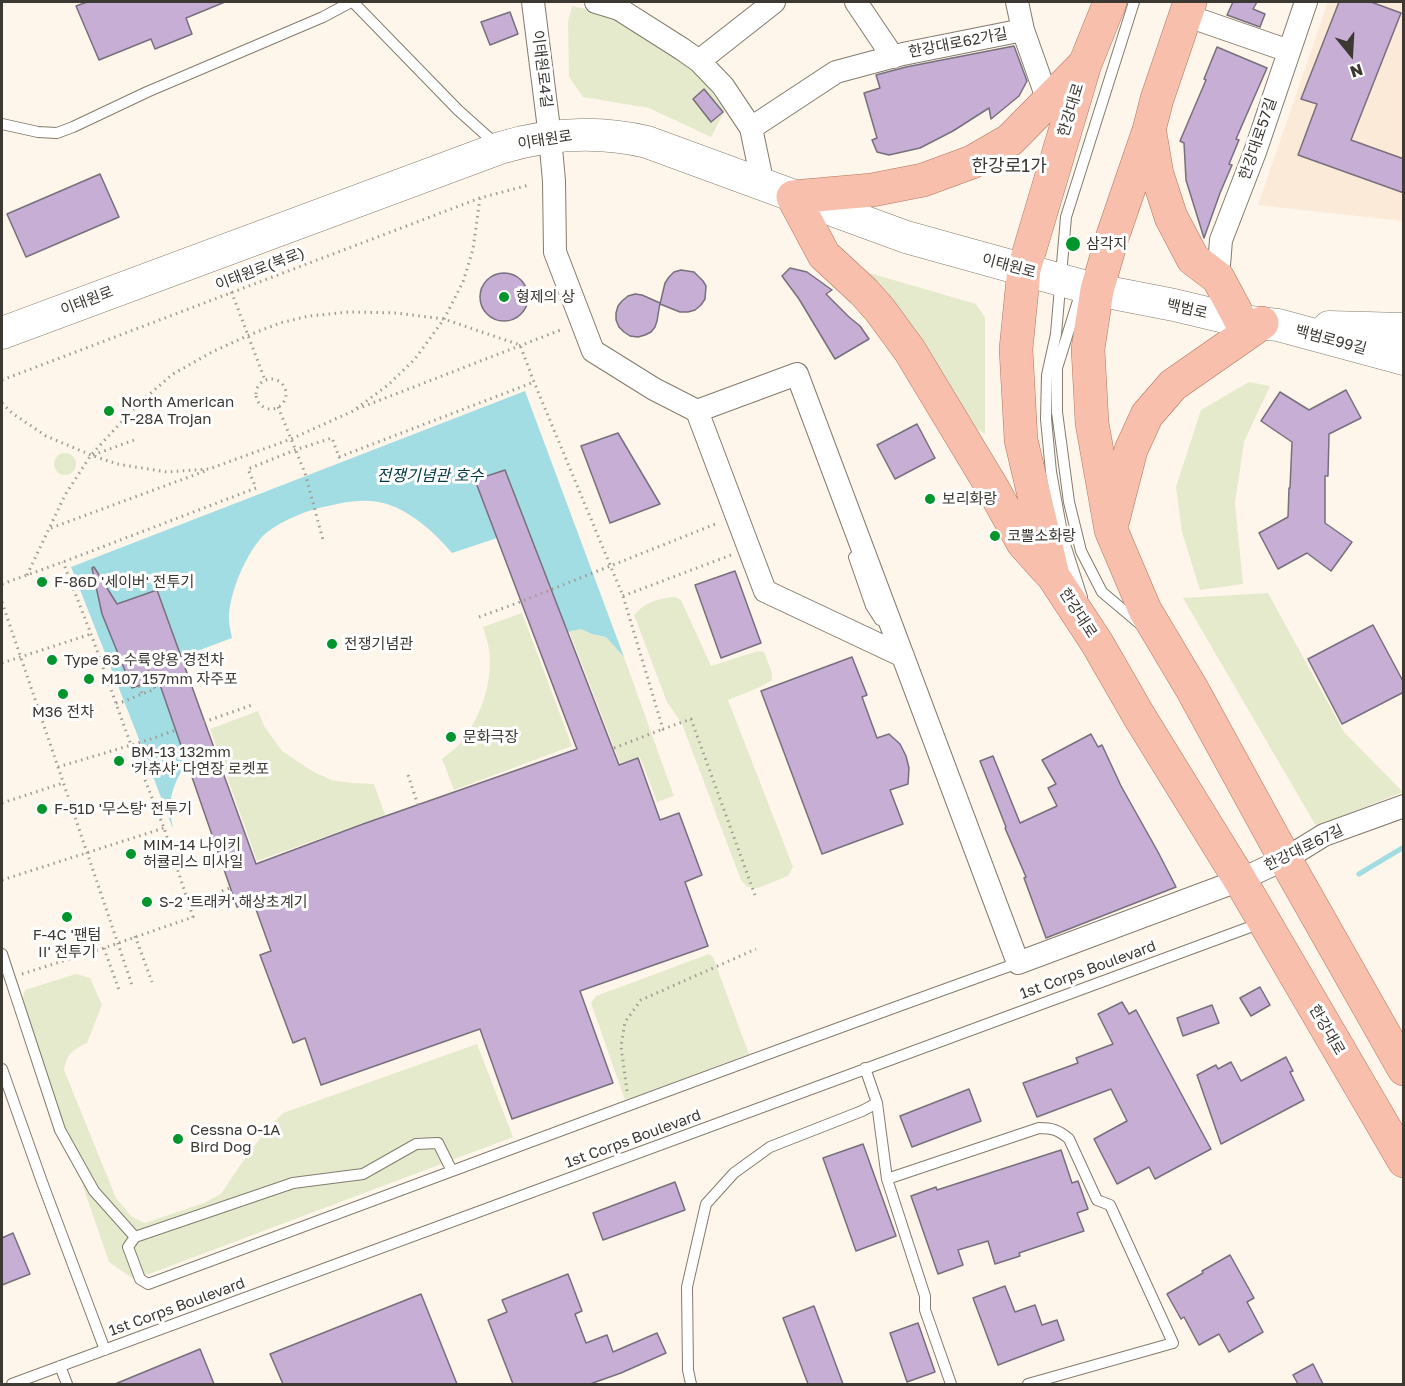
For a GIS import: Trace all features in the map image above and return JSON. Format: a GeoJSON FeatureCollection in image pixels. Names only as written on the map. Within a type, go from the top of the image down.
{"type":"FeatureCollection","features":[{"type":"Feature","properties":{"kind":"main road","name":"한강대로"},"geometry":{"type":"LineString","coordinates":[[1110,2],[1085,64],[1024,269],[1016,349],[1021,443],[1053,576],[1097,643],[1240,880],[1404,1161]]}},
{"type":"Feature","properties":{"kind":"main road"},"geometry":{"type":"LineString","coordinates":[[1188,8],[1112,238],[1081,284],[1092,423],[1111,530],[1145,610],[1404,1069]]}},
{"type":"Feature","properties":{"kind":"main road"},"geometry":{"type":"LineString","coordinates":[[1053,576],[1023,543],[910,351],[872,301],[824,255],[793,197],[873,190],[923,180],[972,162],[1010,140],[1085,64]]}},
{"type":"Feature","properties":{"kind":"main road"},"geometry":{"type":"LineString","coordinates":[[1111,530],[1131,450],[1147,415],[1173,385],[1260,323],[1218,278],[1193,259],[1171,217],[1157,174],[1149,130]]}},
{"type":"Feature","properties":{"kind":"main road","name":"이태원로"},"geometry":{"type":"LineString","coordinates":[[2,333],[501,148],[550,136],[598,134],[647,142],[906,237],[1081,284]]}},
{"type":"Feature","properties":{"kind":"main road","name":"백범로"},"geometry":{"type":"LineString","coordinates":[[1081,284],[1260,323],[1404,336]]}},
{"type":"Feature","properties":{"kind":"main road","name":"백범로99길"},"geometry":{"type":"LineString","coordinates":[[1260,323],[1352,309],[1404,312]]}},
{"type":"Feature","properties":{"kind":"main road","name":"백범로"},"geometry":{"type":"LineString","coordinates":[[1260,323],[1404,329]]}},
{"type":"Feature","properties":{"kind":"main road","name":"백범로99길"},"geometry":{"type":"LineString","coordinates":[[1260,323],[1404,359]]}},
{"type":"Feature","properties":{"kind":"street","name":"이태원로4길"},"geometry":{"type":"LineString","coordinates":[[533,2],[554,181],[555,252],[593,351],[654,389],[697,411]]}},
{"type":"Feature","properties":{"kind":"street"},"geometry":{"type":"LineString","coordinates":[[596,2],[620,9],[699,61],[723,86],[751,128],[764,185]]}},
{"type":"Feature","properties":{"kind":"street"},"geometry":{"type":"LineString","coordinates":[[699,61],[774,2]]}},
{"type":"Feature","properties":{"kind":"street","name":"한강대로62가길"},"geometry":{"type":"LineString","coordinates":[[856,2],[893,57]]}},
{"type":"Feature","properties":{"kind":"street"},"geometry":{"type":"LineString","coordinates":[[1017,2],[1023,30],[1048,100]]}},
{"type":"Feature","properties":{"kind":"street","name":"한강대로57길"},"geometry":{"type":"LineString","coordinates":[[1218,278],[1221,240],[1255,152],[1306,2]]}},
{"type":"Feature","properties":{"kind":"street"},"geometry":{"type":"LineString","coordinates":[[1188,8],[1289,51]]}},
{"type":"Feature","properties":{"kind":"street","name":"한강대로62가길"},"geometry":{"type":"LineString","coordinates":[[751,128],[836,72],[893,57],[1023,30]]}},
{"type":"Feature","properties":{"kind":"street"},"geometry":{"type":"LineString","coordinates":[[903,656],[765,591],[697,411],[797,374],[903,656],[1018,963]]}},
{"type":"Feature","properties":{"kind":"street","name":"한강대로67길"},"geometry":{"type":"LineString","coordinates":[[1018,963],[1240,880],[1285,859],[1324,835],[1404,806]]}},
{"type":"Feature","properties":{"kind":"lane"},"geometry":{"type":"LineString","coordinates":[[2,124],[38,132],[57,133],[323,17],[352,2],[458,110],[501,148]]}},
{"type":"Feature","properties":{"kind":"lane"},"geometry":{"type":"LineString","coordinates":[[1134,2],[1066,217],[1081,284],[1057,368],[1057,412],[1069,502],[1080,551],[1102,592],[1168,648]]}},
{"type":"Feature","properties":{"kind":"lane"},"geometry":{"type":"LineString","coordinates":[[1126,164],[1157,99]]}},
{"type":"Feature","properties":{"kind":"lane"},"geometry":{"type":"LineString","coordinates":[[1081,284],[1056,334],[1047,375],[1047,419],[1051,471],[1063,538],[1097,643]]}},
{"type":"Feature","properties":{"kind":"lane"},"geometry":{"type":"LineString","coordinates":[[844,527],[871,606],[903,656]]}},
{"type":"Feature","properties":{"kind":"lane","name":"1st Corps Boulevard"},"geometry":{"type":"LineString","coordinates":[[12,1384],[1264,921]]}},
{"type":"Feature","properties":{"kind":"lane"},"geometry":{"type":"LineString","coordinates":[[2,954],[60,1130],[94,1191],[135,1238]]}},
{"type":"Feature","properties":{"kind":"lane"},"geometry":{"type":"LineString","coordinates":[[452,1171],[438,1143],[416,1144],[363,1174],[293,1183],[135,1238],[128,1247],[140,1279],[148,1284],[452,1171],[629,1104],[1018,963]]}},
{"type":"Feature","properties":{"kind":"lane"},"geometry":{"type":"LineString","coordinates":[[865,1068],[877,1103],[887,1179],[925,1296],[925,1310],[951,1384]]}},
{"type":"Feature","properties":{"kind":"lane"},"geometry":{"type":"LineString","coordinates":[[2,1069],[105,1350]]}},
{"type":"Feature","properties":{"kind":"lane"},"geometry":{"type":"LineString","coordinates":[[691,1384],[688,1370],[687,1287],[706,1203],[734,1173],[770,1147],[877,1103]]}},
{"type":"Feature","properties":{"kind":"lane"},"geometry":{"type":"LineString","coordinates":[[887,1179],[1039,1128],[1051,1128],[1061,1132],[1069,1139],[1097,1200],[1110,1205],[1173,1343],[1028,1384]]}},
{"type":"Feature","properties":{"kind":"lane"},"geometry":{"type":"LineString","coordinates":[[60,1366],[67,1384]]}},
{"type":"Feature","properties":{"kind":"path","name":"이태원로(북로)"},"geometry":{"type":"LineString","coordinates":[[2,380],[480,198],[529,185]]}},
{"type":"Feature","properties":{"kind":"path"},"geometry":{"type":"LineString","coordinates":[[353,411],[388,385],[415,359],[444,319],[463,282],[473,249],[480,198]]}},
{"type":"Feature","properties":{"kind":"path"},"geometry":{"type":"LineString","coordinates":[[234,296],[265,380]]}},
{"type":"Feature","properties":{"kind":"path"},"geometry":{"type":"LineString","coordinates":[[27,575],[65,495],[91,455],[138,404],[173,374],[212,352],[280,323],[309,316],[349,312],[444,319],[520,345]]}},
{"type":"Feature","properties":{"kind":"path"},"geometry":{"type":"LineString","coordinates":[[49,528],[291,439],[353,411],[582,322]]}},
{"type":"Feature","properties":{"kind":"path"},"geometry":{"type":"LineString","coordinates":[[520,345],[623,596],[663,729]]}},
{"type":"Feature","properties":{"kind":"path"},"geometry":{"type":"LineString","coordinates":[[273,379],[284,386],[285,397],[283,403],[278,406],[264,407],[259,402],[256,395],[257,388],[265,380],[273,379]]}},
{"type":"Feature","properties":{"kind":"path"},"geometry":{"type":"LineString","coordinates":[[2,584],[256,488],[248,469],[295,450],[332,438],[339,457],[534,382]]}},
{"type":"Feature","properties":{"kind":"path"},"geometry":{"type":"LineString","coordinates":[[2,403],[12,413],[46,436],[117,464],[167,472],[209,469]]}},
{"type":"Feature","properties":{"kind":"path"},"geometry":{"type":"LineString","coordinates":[[278,406],[305,473],[323,540]]}},
{"type":"Feature","properties":{"kind":"path"},"geometry":{"type":"LineString","coordinates":[[91,455],[137,440]]}},
{"type":"Feature","properties":{"kind":"path"},"geometry":{"type":"LineString","coordinates":[[479,617],[737,516]]}},
{"type":"Feature","properties":{"kind":"path"},"geometry":{"type":"LineString","coordinates":[[623,596],[749,549]]}},
{"type":"Feature","properties":{"kind":"path"},"geometry":{"type":"LineString","coordinates":[[9,978],[193,917],[164,828],[63,562]]}},
{"type":"Feature","properties":{"kind":"path"},"geometry":{"type":"LineString","coordinates":[[2,602],[133,988]]}},
{"type":"Feature","properties":{"kind":"path"},"geometry":{"type":"LineString","coordinates":[[2,663],[91,634]]}},
{"type":"Feature","properties":{"kind":"path"},"geometry":{"type":"LineString","coordinates":[[116,703],[155,689],[142,654]]}},
{"type":"Feature","properties":{"kind":"path"},"geometry":{"type":"LineString","coordinates":[[140,686],[142,694]]}},
{"type":"Feature","properties":{"kind":"path"},"geometry":{"type":"LineString","coordinates":[[204,722],[255,704]]}},
{"type":"Feature","properties":{"kind":"path"},"geometry":{"type":"LineString","coordinates":[[614,748],[691,719],[756,898]]}},
{"type":"Feature","properties":{"kind":"path"},"geometry":{"type":"LineString","coordinates":[[58,767],[176,730]]}},
{"type":"Feature","properties":{"kind":"path"},"geometry":{"type":"LineString","coordinates":[[408,775],[418,805]]}},
{"type":"Feature","properties":{"kind":"path"},"geometry":{"type":"LineString","coordinates":[[2,803],[63,783]]}},
{"type":"Feature","properties":{"kind":"path"},"geometry":{"type":"LineString","coordinates":[[2,880],[164,828]]}},
{"type":"Feature","properties":{"kind":"path"},"geometry":{"type":"LineString","coordinates":[[188,903],[230,888]]}},
{"type":"Feature","properties":{"kind":"path"},"geometry":{"type":"LineString","coordinates":[[135,936],[152,982]]}},
{"type":"Feature","properties":{"kind":"path"},"geometry":{"type":"LineString","coordinates":[[104,948],[120,993]]}},
{"type":"Feature","properties":{"kind":"path"},"geometry":{"type":"LineString","coordinates":[[629,1104],[621,1046],[625,1022],[641,1000],[756,949]]}},
{"type":"Feature","properties":{"kind":"shaded area"},"geometry":{"type":"Polygon","coordinates":[[[1328,2],[1403,2],[1403,221],[1258,205],[1328,2]]]}},
{"type":"Feature","properties":{"kind":"green space"},"geometry":{"type":"Polygon","coordinates":[[[572,6],[616,16],[694,68],[725,110],[711,137],[649,108],[583,97],[569,77],[568,22],[572,6]]]}},
{"type":"Feature","properties":{"kind":"green space"},"geometry":{"type":"Polygon","coordinates":[[[859,270],[976,304],[985,317],[985,434],[970,425],[859,270]]]}},
{"type":"Feature","properties":{"kind":"green space"},"geometry":{"type":"Polygon","coordinates":[[[1249,382],[1270,386],[1244,442],[1235,503],[1243,584],[1200,590],[1182,532],[1176,487],[1201,410],[1249,382]]]}},
{"type":"Feature","properties":{"kind":"green space"},"geometry":{"type":"Polygon","coordinates":[[[65,453],[73,456],[76,464],[73,472],[65,475],[57,472],[54,464],[57,456],[65,453]]]}},
{"type":"Feature","properties":{"kind":"green space"},"geometry":{"type":"Polygon","coordinates":[[[1268,593],[1344,732],[1403,792],[1316,826],[1183,598],[1268,593]]]}},
{"type":"Feature","properties":{"kind":"green space"},"geometry":{"type":"Polygon","coordinates":[[[675,597],[681,600],[711,666],[758,651],[764,652],[772,673],[772,680],[728,700],[793,867],[788,876],[758,888],[747,887],[741,880],[682,724],[667,702],[634,615],[653,602],[675,597]]]}},
{"type":"Feature","properties":{"kind":"green space"},"geometry":{"type":"Polygon","coordinates":[[[522,613],[572,746],[454,790],[442,759],[456,748],[470,730],[485,697],[490,662],[489,647],[483,627],[522,613]]]}},
{"type":"Feature","properties":{"kind":"green space"},"geometry":{"type":"Polygon","coordinates":[[[581,629],[606,637],[624,657],[674,796],[657,802],[640,757],[620,763],[569,631],[581,629]]]}},
{"type":"Feature","properties":{"kind":"green space"},"geometry":{"type":"Polygon","coordinates":[[[258,711],[264,726],[282,751],[312,771],[331,780],[374,784],[385,815],[257,861],[210,729],[258,711]]]}},
{"type":"Feature","properties":{"kind":"green space"},"geometry":{"type":"Polygon","coordinates":[[[709,954],[713,957],[749,1054],[625,1100],[591,1003],[596,996],[709,954]]]}},
{"type":"Feature","properties":{"kind":"green space"},"geometry":{"type":"Polygon","coordinates":[[[76,974],[90,978],[102,1005],[87,1043],[71,1053],[64,1070],[116,1198],[132,1217],[145,1223],[204,1203],[221,1194],[264,1133],[283,1113],[477,1044],[513,1137],[149,1274],[132,1278],[109,1262],[21,1005],[25,990],[76,974]]]}},
{"type":"Feature","properties":{"kind":"water","name":"전쟁기념관 호수"},"geometry":{"type":"Polygon","coordinates":[[[525,391],[624,657],[606,637],[581,629],[567,632],[504,470],[475,480],[497,538],[452,553],[422,524],[405,512],[387,504],[372,501],[350,502],[304,513],[266,533],[252,550],[235,586],[232,598],[229,620],[232,638],[181,657],[188,763],[178,777],[171,798],[173,829],[71,567],[525,391]]]}},
{"type":"Feature","properties":{"kind":"building"},"geometry":{"type":"Polygon","coordinates":[[[87,2],[225,2],[186,18],[192,34],[155,49],[151,39],[99,60],[76,6],[87,2]]]}},
{"type":"Feature","properties":{"kind":"building"},"geometry":{"type":"Polygon","coordinates":[[[1233,2],[1257,2],[1253,9],[1265,14],[1260,27],[1227,15],[1233,2]]]}},
{"type":"Feature","properties":{"kind":"building"},"geometry":{"type":"Polygon","coordinates":[[[1339,2],[1371,2],[1401,13],[1351,140],[1404,159],[1404,193],[1298,155],[1317,104],[1301,99],[1339,2]]]}},
{"type":"Feature","properties":{"kind":"building"},"geometry":{"type":"Polygon","coordinates":[[[510,12],[518,34],[490,45],[481,22],[510,12]]]}},
{"type":"Feature","properties":{"kind":"building"},"geometry":{"type":"Polygon","coordinates":[[[1014,46],[1027,81],[1019,96],[991,119],[989,108],[953,131],[920,148],[889,155],[877,152],[872,140],[877,138],[864,93],[880,88],[876,75],[1014,46]]]}},
{"type":"Feature","properties":{"kind":"building"},"geometry":{"type":"Polygon","coordinates":[[[1217,47],[1267,68],[1236,139],[1239,140],[1229,164],[1232,165],[1204,238],[1186,180],[1184,143],[1180,141],[1206,80],[1204,79],[1217,47]]]}},
{"type":"Feature","properties":{"kind":"building"},"geometry":{"type":"Polygon","coordinates":[[[704,89],[723,112],[711,122],[693,99],[704,89]]]}},
{"type":"Feature","properties":{"kind":"building"},"geometry":{"type":"Polygon","coordinates":[[[100,174],[119,217],[26,257],[7,214],[100,174]]]}},
{"type":"Feature","properties":{"kind":"building"},"geometry":{"type":"Polygon","coordinates":[[[790,268],[807,272],[832,290],[826,294],[860,326],[869,339],[835,359],[799,299],[782,276],[790,268]]]}},
{"type":"Feature","properties":{"kind":"building"},"geometry":{"type":"Polygon","coordinates":[[[681,270],[694,272],[706,286],[705,299],[701,305],[688,312],[680,312],[660,304],[665,283],[674,272],[681,270]]]}},
{"type":"Feature","properties":{"kind":"building","name":"형제의 상"},"geometry":{"type":"Polygon","coordinates":[[[499,273],[509,273],[521,280],[528,292],[528,302],[521,314],[509,321],[499,321],[484,310],[480,302],[480,292],[491,277],[499,273]]]}},
{"type":"Feature","properties":{"kind":"building"},"geometry":{"type":"Polygon","coordinates":[[[635,294],[660,303],[655,327],[651,332],[638,337],[624,332],[616,320],[618,306],[628,296],[635,294]]]}},
{"type":"Feature","properties":{"kind":"building"},"geometry":{"type":"Polygon","coordinates":[[[1346,390],[1361,418],[1329,434],[1328,476],[1325,476],[1325,523],[1352,542],[1331,571],[1307,553],[1278,569],[1259,533],[1288,517],[1292,442],[1261,421],[1280,392],[1309,410],[1346,390]]]}},
{"type":"Feature","properties":{"kind":"building"},"geometry":{"type":"Polygon","coordinates":[[[917,424],[935,458],[895,479],[877,445],[917,424]]]}},
{"type":"Feature","properties":{"kind":"building"},"geometry":{"type":"Polygon","coordinates":[[[618,433],[660,504],[610,523],[581,446],[618,433]]]}},
{"type":"Feature","properties":{"kind":"building"},"geometry":{"type":"Polygon","coordinates":[[[505,470],[619,765],[638,758],[660,820],[679,813],[702,875],[685,882],[708,946],[580,991],[613,1083],[512,1119],[480,1029],[321,1085],[305,1038],[293,1043],[260,955],[271,951],[253,901],[237,907],[158,679],[132,688],[102,614],[92,568],[94,567],[117,604],[157,590],[256,864],[577,749],[475,480],[505,470]]]}},
{"type":"Feature","properties":{"kind":"building"},"geometry":{"type":"Polygon","coordinates":[[[735,571],[761,643],[721,658],[695,585],[735,571]]]}},
{"type":"Feature","properties":{"kind":"building"},"geometry":{"type":"Polygon","coordinates":[[[1373,625],[1404,683],[1404,692],[1342,724],[1308,659],[1373,625]]]}},
{"type":"Feature","properties":{"kind":"building"},"geometry":{"type":"Polygon","coordinates":[[[852,657],[867,695],[862,697],[877,738],[889,734],[900,744],[906,756],[909,768],[908,784],[890,790],[903,824],[822,854],[761,691],[852,657]]]}},
{"type":"Feature","properties":{"kind":"building"},"geometry":{"type":"Polygon","coordinates":[[[1091,734],[1098,747],[1102,745],[1121,786],[1176,887],[1046,938],[1024,878],[1026,877],[980,761],[993,756],[1020,823],[1057,806],[1048,788],[1056,784],[1042,760],[1091,734]]]}},
{"type":"Feature","properties":{"kind":"building"},"geometry":{"type":"Polygon","coordinates":[[[1260,987],[1270,1005],[1251,1016],[1240,998],[1260,987]]]}},
{"type":"Feature","properties":{"kind":"building"},"geometry":{"type":"Polygon","coordinates":[[[1122,1002],[1129,1014],[1136,1010],[1211,1149],[1155,1179],[1149,1167],[1117,1184],[1094,1139],[1127,1121],[1111,1089],[1037,1117],[1023,1083],[1078,1063],[1076,1058],[1113,1044],[1098,1014],[1122,1002]]]}},
{"type":"Feature","properties":{"kind":"building"},"geometry":{"type":"Polygon","coordinates":[[[1212,1005],[1219,1023],[1183,1036],[1177,1018],[1212,1005]]]}},
{"type":"Feature","properties":{"kind":"building"},"geometry":{"type":"Polygon","coordinates":[[[1286,1057],[1293,1071],[1290,1072],[1304,1100],[1221,1144],[1197,1075],[1216,1065],[1218,1069],[1231,1062],[1241,1081],[1286,1057]]]}},
{"type":"Feature","properties":{"kind":"building"},"geometry":{"type":"Polygon","coordinates":[[[969,1089],[981,1121],[912,1147],[900,1116],[969,1089]]]}},
{"type":"Feature","properties":{"kind":"building"},"geometry":{"type":"Polygon","coordinates":[[[863,1144],[896,1236],[856,1251],[823,1158],[863,1144]]]}},
{"type":"Feature","properties":{"kind":"building"},"geometry":{"type":"Polygon","coordinates":[[[1061,1150],[1072,1183],[1078,1181],[1088,1209],[1077,1213],[1084,1231],[1019,1253],[1020,1256],[995,1264],[988,1241],[958,1250],[963,1265],[938,1274],[911,1196],[936,1187],[937,1190],[1061,1150]]]}},
{"type":"Feature","properties":{"kind":"building"},"geometry":{"type":"Polygon","coordinates":[[[675,1182],[685,1210],[603,1240],[593,1213],[675,1182]]]}},
{"type":"Feature","properties":{"kind":"building"},"geometry":{"type":"Polygon","coordinates":[[[13,1233],[30,1274],[2,1285],[2,1238],[13,1233]]]}},
{"type":"Feature","properties":{"kind":"building"},"geometry":{"type":"Polygon","coordinates":[[[1230,1255],[1254,1298],[1247,1302],[1263,1332],[1229,1352],[1219,1334],[1199,1345],[1184,1317],[1181,1319],[1167,1294],[1230,1255]]]}},
{"type":"Feature","properties":{"kind":"building"},"geometry":{"type":"Polygon","coordinates":[[[568,1274],[582,1311],[575,1314],[586,1343],[607,1335],[613,1352],[657,1333],[666,1353],[590,1384],[513,1384],[488,1320],[507,1312],[502,1300],[568,1274]]]}},
{"type":"Feature","properties":{"kind":"building"},"geometry":{"type":"Polygon","coordinates":[[[1005,1286],[1015,1312],[1035,1305],[1042,1325],[1057,1320],[1064,1340],[998,1365],[973,1298],[1005,1286]]]}},
{"type":"Feature","properties":{"kind":"building"},"geometry":{"type":"Polygon","coordinates":[[[421,1294],[457,1384],[283,1384],[270,1354],[421,1294]]]}},
{"type":"Feature","properties":{"kind":"building"},"geometry":{"type":"Polygon","coordinates":[[[814,1306],[843,1384],[808,1384],[783,1318],[814,1306]]]}},
{"type":"Feature","properties":{"kind":"building"},"geometry":{"type":"Polygon","coordinates":[[[918,1323],[935,1372],[907,1382],[890,1333],[918,1323]]]}},
{"type":"Feature","properties":{"kind":"building"},"geometry":{"type":"Polygon","coordinates":[[[200,1349],[214,1384],[115,1384],[200,1349]]]}},
{"type":"Feature","properties":{"kind":"building"},"geometry":{"type":"Polygon","coordinates":[[[1313,1364],[1323,1384],[1298,1384],[1293,1375],[1313,1364]]]}},
{"type":"Feature","properties":{"kind":"waterway"},"geometry":{"type":"LineString","coordinates":[[1359,874],[1404,847]]}},
{"type":"Feature","properties":{"kind":"place","name":"삼각지"},"geometry":{"type":"Point","coordinates":[1073,244]}},
{"type":"Feature","properties":{"kind":"place","name":"형제의 상"},"geometry":{"type":"Point","coordinates":[504,297]}},
{"type":"Feature","properties":{"kind":"place","name":"North American T-28A Trojan"},"geometry":{"type":"Point","coordinates":[109,411]}},
{"type":"Feature","properties":{"kind":"place","name":"보리화랑"},"geometry":{"type":"Point","coordinates":[930,499]}},
{"type":"Feature","properties":{"kind":"place","name":"코뿔소화랑"},"geometry":{"type":"Point","coordinates":[995,536]}},
{"type":"Feature","properties":{"kind":"place","name":"F-86D '세이버' 전투기"},"geometry":{"type":"Point","coordinates":[42,582]}},
{"type":"Feature","properties":{"kind":"place","name":"전쟁기념관"},"geometry":{"type":"Point","coordinates":[332,644]}},
{"type":"Feature","properties":{"kind":"place","name":"Type 63 수륙양용 경전차"},"geometry":{"type":"Point","coordinates":[52,660]}},
{"type":"Feature","properties":{"kind":"place","name":"M107 157mm 자주포"},"geometry":{"type":"Point","coordinates":[89,679]}},
{"type":"Feature","properties":{"kind":"place","name":"M36 전차"},"geometry":{"type":"Point","coordinates":[63,694]}},
{"type":"Feature","properties":{"kind":"place","name":"문화극장"},"geometry":{"type":"Point","coordinates":[451,737]}},
{"type":"Feature","properties":{"kind":"place","name":"BM-13 132mm '카츄샤' 다연장 로켓포"},"geometry":{"type":"Point","coordinates":[119,761]}},
{"type":"Feature","properties":{"kind":"place","name":"F-51D '무스탕' 전투기"},"geometry":{"type":"Point","coordinates":[42,809]}},
{"type":"Feature","properties":{"kind":"place","name":"MIM-14 나이키 허큘리스 미사일"},"geometry":{"type":"Point","coordinates":[131,854]}},
{"type":"Feature","properties":{"kind":"place","name":"S-2 '트래커' 해상초계기"},"geometry":{"type":"Point","coordinates":[147,902]}},
{"type":"Feature","properties":{"kind":"place","name":"F-4C '팬텀 II' 전투기"},"geometry":{"type":"Point","coordinates":[67,917]}},
{"type":"Feature","properties":{"kind":"place","name":"Cessna O-1A Bird Dog"},"geometry":{"type":"Point","coordinates":[178,1139]}},
{"type":"Feature","properties":{"kind":"district","name":"한강로1가"},"geometry":{"type":"Point","coordinates":[1009,166]}}]}
